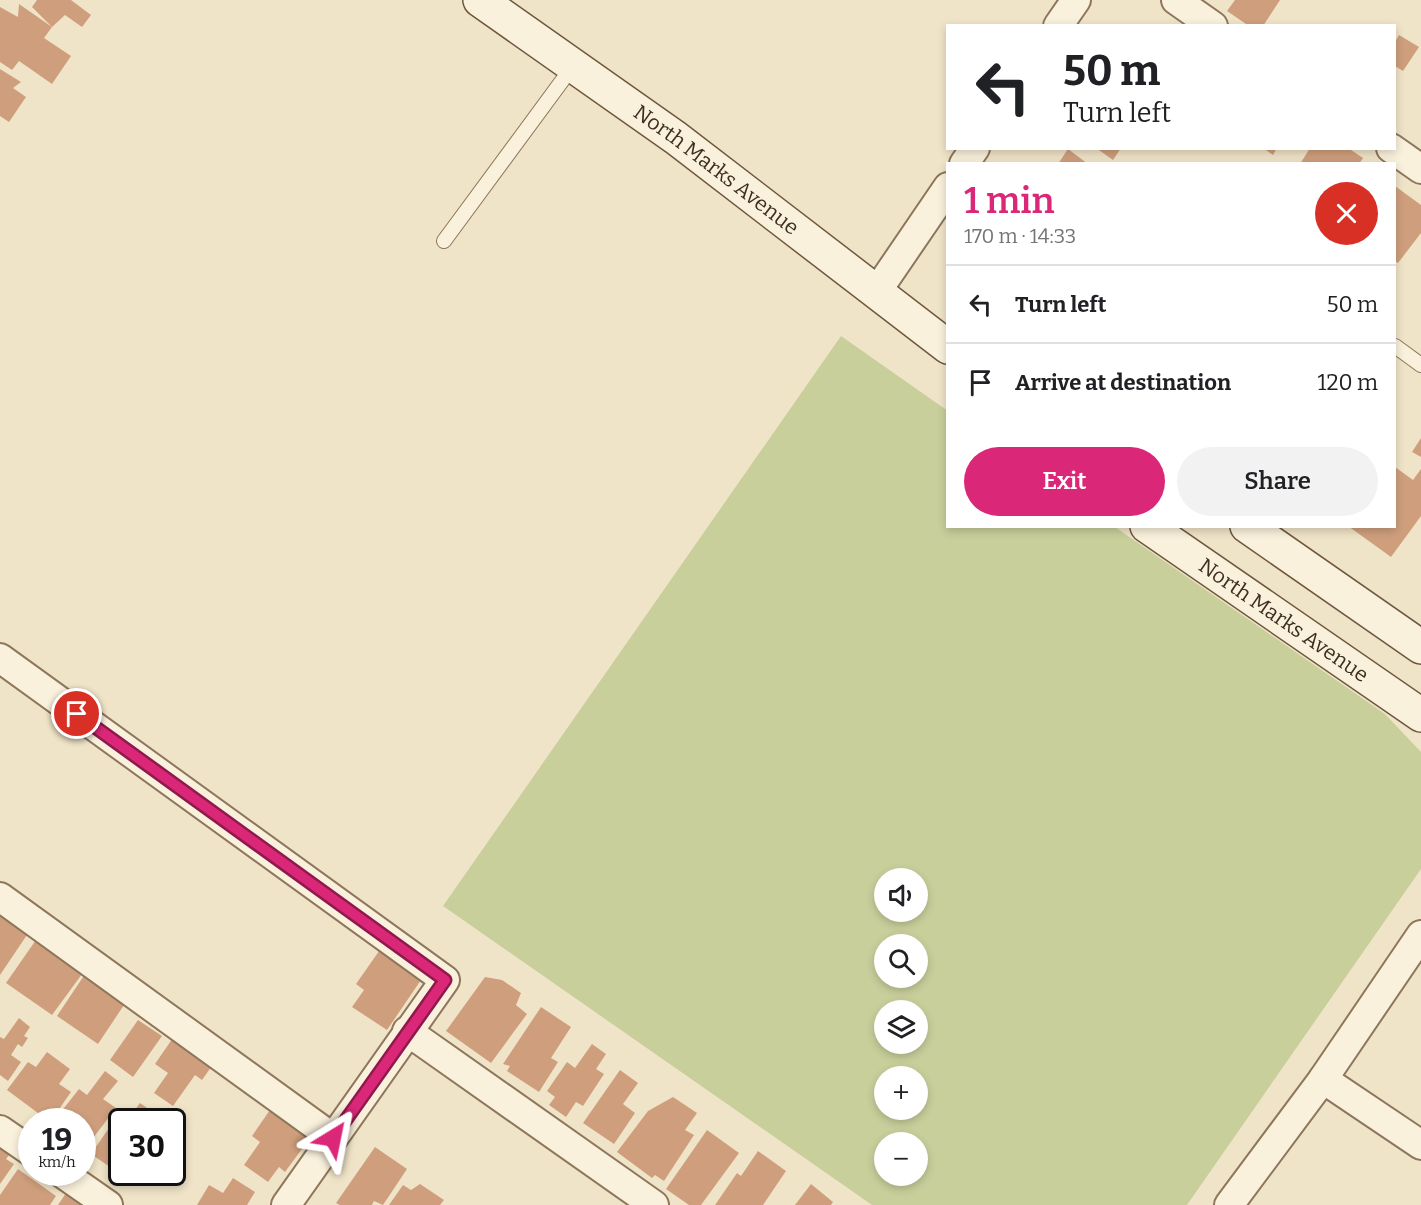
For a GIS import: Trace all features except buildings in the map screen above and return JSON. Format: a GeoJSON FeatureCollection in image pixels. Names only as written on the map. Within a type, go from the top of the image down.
{"type":"FeatureCollection","features":[{"type":"Feature","properties":{"kind":"main road","name":"North Marks Avenue"},"geometry":{"type":"LineString","coordinates":[[484,1],[685,145],[946,345]]}},
{"type":"Feature","properties":{"kind":"main road","name":"North Marks Avenue"},"geometry":{"type":"LineString","coordinates":[[1150,528],[1421,716]]}},
{"type":"Feature","properties":{"kind":"main road"},"geometry":{"type":"LineString","coordinates":[[1250,528],[1420,645]]}},
{"type":"Feature","properties":{"kind":"street"},"geometry":{"type":"LineString","coordinates":[[1059,24],[1076,0]]}},
{"type":"Feature","properties":{"kind":"street"},"geometry":{"type":"LineString","coordinates":[[1176,0],[1210,24]]}},
{"type":"Feature","properties":{"kind":"street"},"geometry":{"type":"LineString","coordinates":[[1394,150],[1421,169]]}},
{"type":"Feature","properties":{"kind":"street"},"geometry":{"type":"LineString","coordinates":[[877,291],[946,191]]}},
{"type":"Feature","properties":{"kind":"street"},"geometry":{"type":"LineString","coordinates":[[0,658],[445,980],[333,1138],[292,1203]]}},
{"type":"Feature","properties":{"kind":"street"},"geometry":{"type":"LineString","coordinates":[[0,897],[333,1138]]}},
{"type":"Feature","properties":{"kind":"street"},"geometry":{"type":"LineString","coordinates":[[1229,1205],[1323,1079],[1421,935]]}},
{"type":"Feature","properties":{"kind":"street"},"geometry":{"type":"LineString","coordinates":[[407,1031],[654,1205]]}},
{"type":"Feature","properties":{"kind":"street"},"geometry":{"type":"LineString","coordinates":[[1323,1079],[1421,1145]]}},
{"type":"Feature","properties":{"kind":"street"},"geometry":{"type":"LineString","coordinates":[[0,1130],[18,1142]]}},
{"type":"Feature","properties":{"kind":"street"},"geometry":{"type":"LineString","coordinates":[[81,1186],[108,1205]]}},
{"type":"Feature","properties":{"kind":"lane"},"geometry":{"type":"LineString","coordinates":[[444,241],[573,66]]}},
{"type":"Feature","properties":{"kind":"lane"},"geometry":{"type":"LineString","coordinates":[[1396,347],[1421,364]]}},
{"type":"Feature","properties":{"kind":"green space"},"geometry":{"type":"Polygon","coordinates":[[[841,336],[946,410],[946,528],[1116,528],[1385,714],[1421,752],[1421,869],[1187,1205],[872,1205],[443,906],[841,336]]]}},
{"type":"Feature","properties":{"kind":"route"},"geometry":{"type":"LineString","coordinates":[[77,714],[445,980],[333,1138]]}}]}
